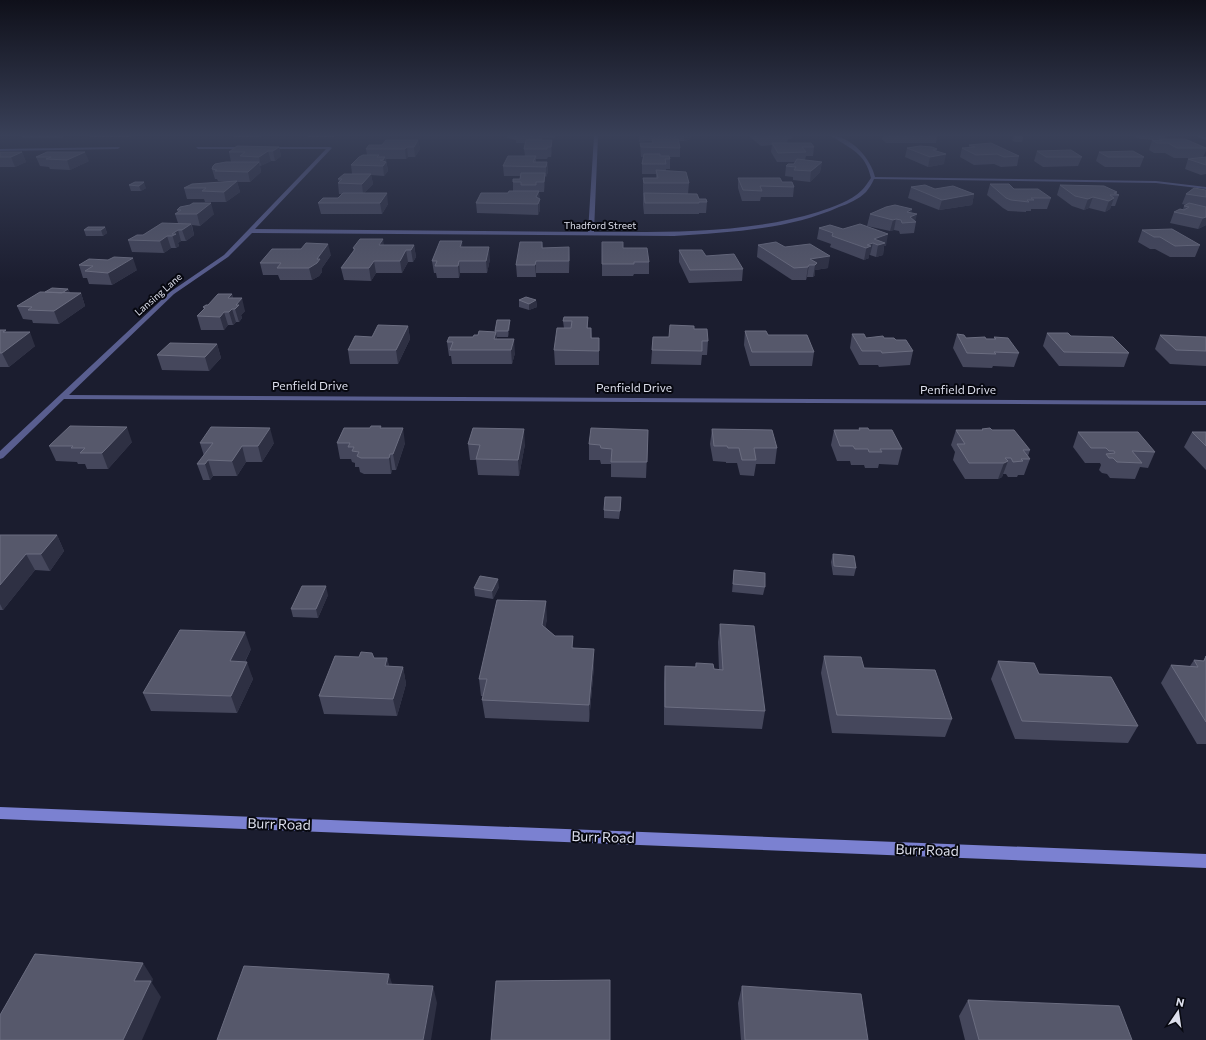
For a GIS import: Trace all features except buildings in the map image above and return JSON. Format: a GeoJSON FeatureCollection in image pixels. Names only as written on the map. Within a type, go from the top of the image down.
{"type":"FeatureCollection","features":[{"type":"Feature","properties":{"kind":"street","name":"Lansing Lane"},"geometry":{"type":"LineString","coordinates":[[0,456],[172,293],[226,256],[296,185]]}},
{"type":"Feature","properties":{"kind":"street"},"geometry":{"type":"LineString","coordinates":[[591,234],[594,185]]}},
{"type":"Feature","properties":{"kind":"street","name":"Thadford Street"},"geometry":{"type":"LineString","coordinates":[[252,231],[674,234],[725,231],[770,226],[807,218],[837,207],[852,199],[864,190],[868,185]]}},
{"type":"Feature","properties":{"kind":"street"},"geometry":{"type":"LineString","coordinates":[[1177,185],[1206,188]]}},
{"type":"Feature","properties":{"kind":"street","name":"Penfield Drive"},"geometry":{"type":"LineString","coordinates":[[62,397],[1206,403]]}},
{"type":"Feature","properties":{"kind":"street","name":"Burr Road"},"geometry":{"type":"LineString","coordinates":[[0,813],[1206,861]]}}]}
